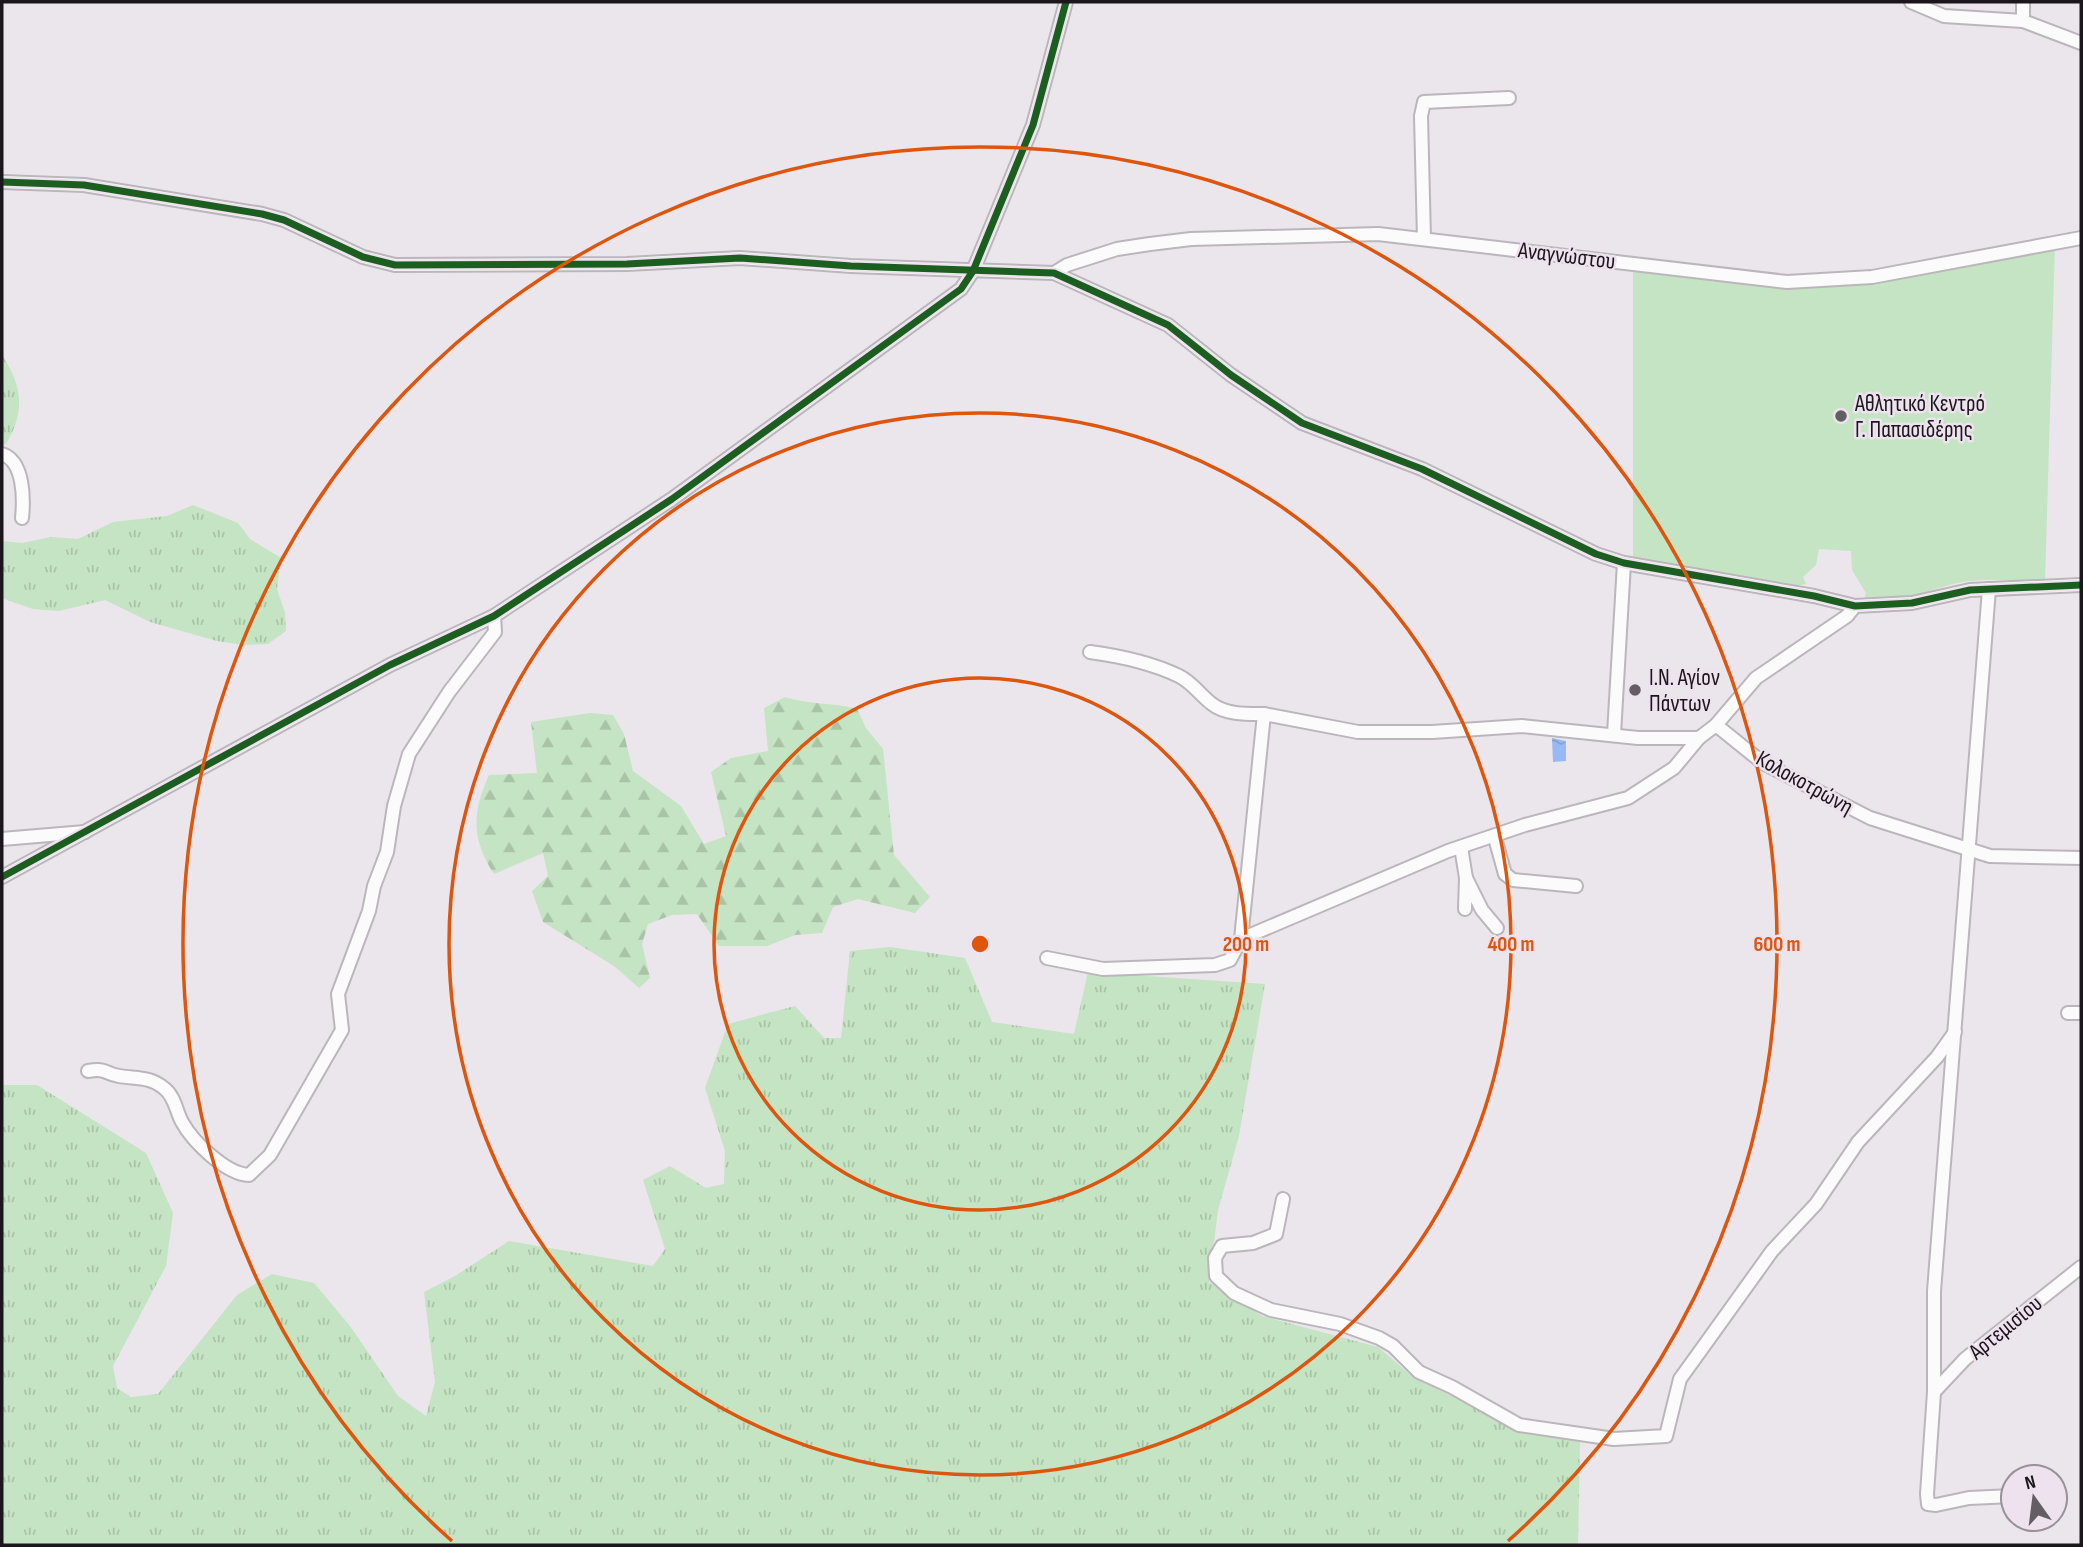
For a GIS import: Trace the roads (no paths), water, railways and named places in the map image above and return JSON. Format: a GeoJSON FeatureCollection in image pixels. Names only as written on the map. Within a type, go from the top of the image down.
{"type":"FeatureCollection","features":[{"type":"Feature","properties":{"kind":"street"},"geometry":{"type":"LineString","coordinates":[[2,877],[390,665],[494,616],[596,552],[961,289],[973,271],[1033,125],[1066,2]]}},
{"type":"Feature","properties":{"kind":"street"},"geometry":{"type":"LineString","coordinates":[[1911,2],[1944,16],[2022,21],[2070,36],[2081,43]]}},
{"type":"Feature","properties":{"kind":"street"},"geometry":{"type":"LineString","coordinates":[[2022,21],[2023,2]]}},
{"type":"Feature","properties":{"kind":"street"},"geometry":{"type":"LineString","coordinates":[[1424,239],[1421,116],[1424,102],[1509,98]]}},
{"type":"Feature","properties":{"kind":"street"},"geometry":{"type":"LineString","coordinates":[[2,182],[74,184],[262,214],[284,220],[363,257],[395,265],[620,264],[740,258],[1054,273],[1066,282],[1168,325],[1249,388],[1302,423],[1422,469],[1553,535],[1595,554],[1624,563],[1814,596],[1855,606],[1912,603],[1954,592],[2081,585]]}},
{"type":"Feature","properties":{"kind":"street","name":"Αναγνώστου"},"geometry":{"type":"LineString","coordinates":[[1054,273],[1067,265],[1117,249],[1191,239],[1337,234],[1424,239],[1787,282],[1872,277],[2081,238]]}},
{"type":"Feature","properties":{"kind":"street"},"geometry":{"type":"LineString","coordinates":[[2,454],[12,459],[22,487],[22,518]]}},
{"type":"Feature","properties":{"kind":"street"},"geometry":{"type":"LineString","coordinates":[[1614,734],[1624,563]]}},
{"type":"Feature","properties":{"kind":"street"},"geometry":{"type":"LineString","coordinates":[[1989,589],[1980,670],[1970,852],[1934,1291],[1934,1392],[1928,1504],[1936,1506],[1969,1498],[1999,1497]]}},
{"type":"Feature","properties":{"kind":"street"},"geometry":{"type":"LineString","coordinates":[[1241,939],[1348,896],[1415,863],[1495,838],[1525,825],[1628,798],[1674,768],[1756,678],[1847,616],[1855,606]]}},
{"type":"Feature","properties":{"kind":"street"},"geometry":{"type":"LineString","coordinates":[[88,1071],[105,1069],[117,1076],[154,1081],[171,1094],[189,1133],[232,1170],[249,1175],[261,1166],[279,1142],[342,1030],[338,994],[369,911],[387,852],[394,806],[409,754],[449,692],[495,632],[494,616]]}},
{"type":"Feature","properties":{"kind":"street"},"geometry":{"type":"LineString","coordinates":[[1090,652],[1139,662],[1177,675],[1214,706],[1224,710],[1264,714],[1358,732],[1432,733],[1522,726],[1638,738],[1699,738]]}},
{"type":"Feature","properties":{"kind":"street"},"geometry":{"type":"LineString","coordinates":[[1047,958],[1103,969],[1215,965],[1230,960],[1241,939],[1264,714]]}},
{"type":"Feature","properties":{"kind":"street","name":"Κολοκοτρώνη"},"geometry":{"type":"LineString","coordinates":[[1716,725],[1763,763],[1871,817],[1970,852],[2027,859],[2081,858]]}},
{"type":"Feature","properties":{"kind":"street"},"geometry":{"type":"LineString","coordinates":[[2,839],[88,832]]}},
{"type":"Feature","properties":{"kind":"street"},"geometry":{"type":"LineString","coordinates":[[1495,838],[1505,874],[1513,880],[1576,886]]}},
{"type":"Feature","properties":{"kind":"street"},"geometry":{"type":"LineString","coordinates":[[1461,847],[1466,878],[1465,909]]}},
{"type":"Feature","properties":{"kind":"street"},"geometry":{"type":"LineString","coordinates":[[1466,878],[1482,910],[1497,928]]}},
{"type":"Feature","properties":{"kind":"street"},"geometry":{"type":"LineString","coordinates":[[1283,1199],[1276,1234],[1253,1243],[1222,1246],[1215,1258],[1216,1276],[1234,1293],[1270,1310],[1340,1324],[1379,1339],[1393,1346],[1419,1372],[1452,1387],[1519,1426],[1615,1440],[1666,1436],[1680,1379],[1772,1251],[1816,1205],[1858,1142],[1929,1066],[1955,1032]]}},
{"type":"Feature","properties":{"kind":"street","name":"Αρτεμισίου"},"geometry":{"type":"LineString","coordinates":[[1934,1392],[1990,1338],[2081,1267]]}},
{"type":"Feature","properties":{"kind":"water"},"geometry":{"type":"Polygon","coordinates":[[[1552,738],[1566,741],[1566,761],[1553,762],[1552,738]]]}},
{"type":"Feature","properties":{"kind":"place","name":"Αθλητικό Κεντρό Γ. Παπασιδέρης"},"geometry":{"type":"Point","coordinates":[1841,416]}},
{"type":"Feature","properties":{"kind":"place","name":"Ι.Ν. Αγίον Πάντων"},"geometry":{"type":"Point","coordinates":[1635,690]}}]}
